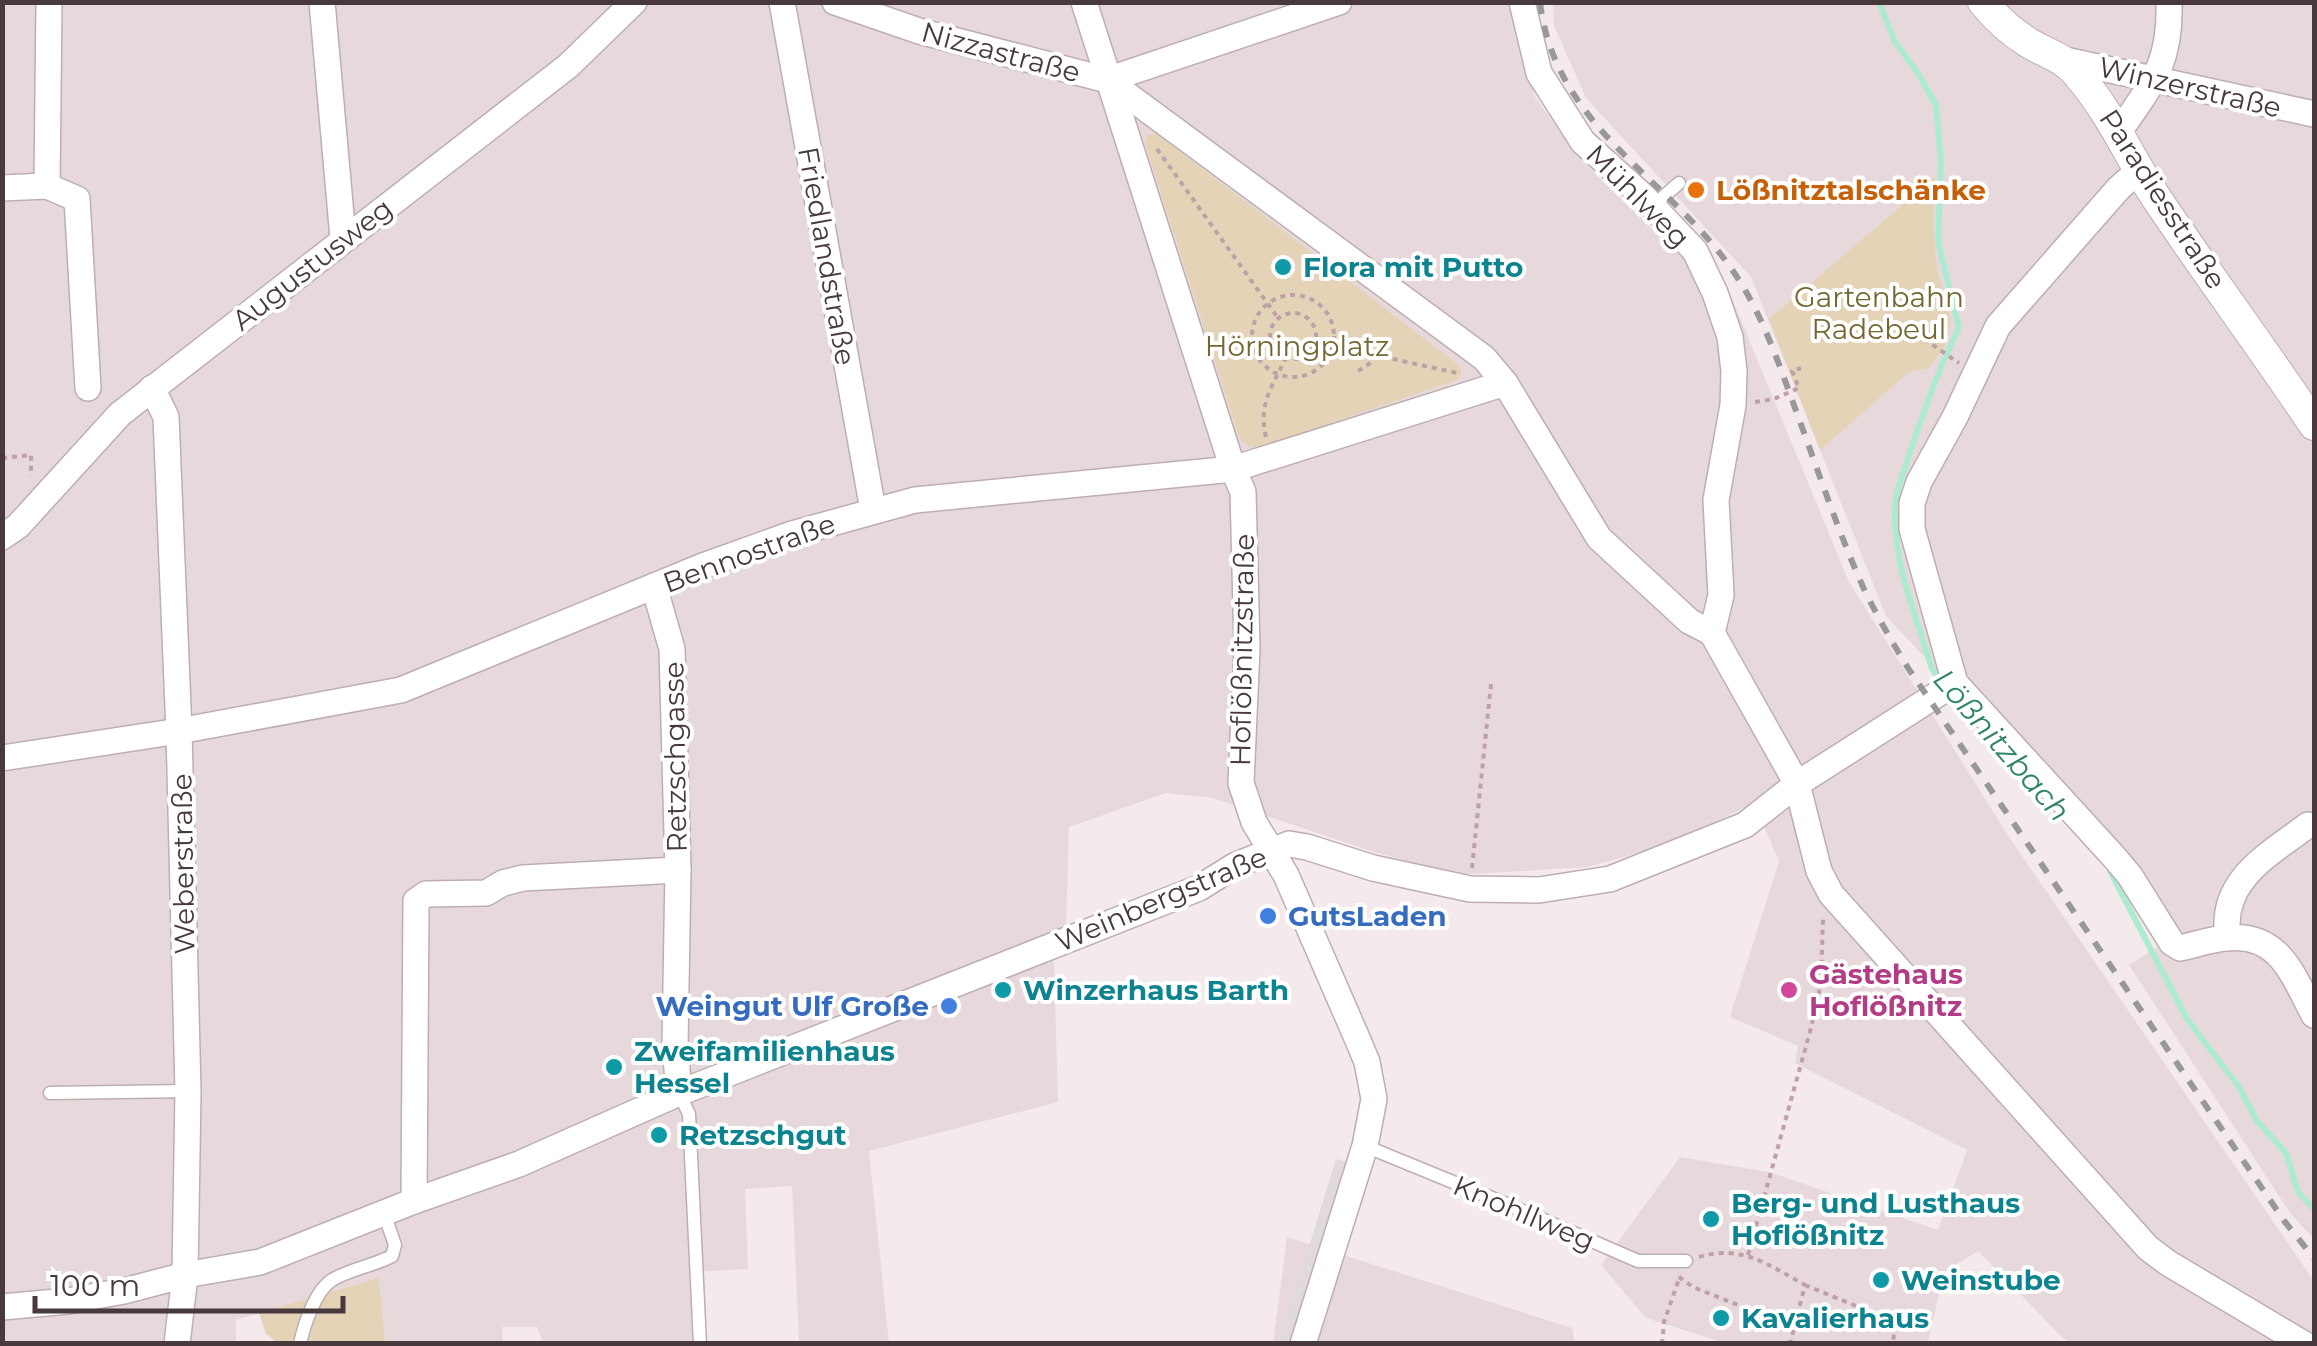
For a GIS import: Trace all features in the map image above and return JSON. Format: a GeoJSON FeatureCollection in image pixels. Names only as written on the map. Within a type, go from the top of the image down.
{"type":"FeatureCollection","features":[{"type":"Feature","properties":{"kind":"street"},"geometry":{"type":"LineString","coordinates":[[47,186],[49,2]]}},
{"type":"Feature","properties":{"kind":"street"},"geometry":{"type":"LineString","coordinates":[[322,2],[343,238]]}},
{"type":"Feature","properties":{"kind":"street","name":"Augustusweg"},"geometry":{"type":"LineString","coordinates":[[2,538],[18,526],[120,414],[568,66],[634,2]]}},
{"type":"Feature","properties":{"kind":"street","name":"Friedlandstraße"},"geometry":{"type":"LineString","coordinates":[[782,2],[873,510]]}},
{"type":"Feature","properties":{"kind":"street","name":"Nizzastraße"},"geometry":{"type":"LineString","coordinates":[[835,2],[919,32],[1107,80],[1339,2]]}},
{"type":"Feature","properties":{"kind":"street","name":"Hoflößnitzstraße"},"geometry":{"type":"LineString","coordinates":[[1084,2],[1242,492],[1247,648],[1240,783],[1254,822],[1286,875],[1366,1062],[1374,1099],[1364,1146],[1303,1344]]}},
{"type":"Feature","properties":{"kind":"street","name":"Mühlweg"},"geometry":{"type":"LineString","coordinates":[[1522,2],[1539,73],[1583,142],[1695,251],[1730,337],[1733,404],[1716,500],[1721,595],[1712,633]]}},
{"type":"Feature","properties":{"kind":"street","name":"Paradiesstraße"},"geometry":{"type":"LineString","coordinates":[[1983,2],[1996,18],[2029,43],[2065,60],[2101,104],[2138,171],[2314,425]]}},
{"type":"Feature","properties":{"kind":"street"},"geometry":{"type":"LineString","coordinates":[[2119,132],[2155,79],[2168,45],[2168,2]]}},
{"type":"Feature","properties":{"kind":"street","name":"Winzerstraße"},"geometry":{"type":"LineString","coordinates":[[2065,60],[2314,114]]}},
{"type":"Feature","properties":{"kind":"street"},"geometry":{"type":"LineString","coordinates":[[1107,80],[1484,358],[1505,383],[1599,538],[1689,622],[1712,633],[1797,784],[1819,872],[1831,894],[2148,1248],[2304,1344]]}},
{"type":"Feature","properties":{"kind":"street"},"geometry":{"type":"LineString","coordinates":[[2138,171],[2118,188],[1998,326],[1919,482],[1911,518],[1917,552],[1949,687],[2116,858],[2172,943],[2180,948],[2228,937],[2260,940],[2286,962],[2314,1015]]}},
{"type":"Feature","properties":{"kind":"street"},"geometry":{"type":"LineString","coordinates":[[2,188],[47,186],[77,198],[88,388]]}},
{"type":"Feature","properties":{"kind":"street","name":"Bennostraße"},"geometry":{"type":"LineString","coordinates":[[2,758],[180,731],[401,690],[654,586],[792,534],[873,510],[915,500],[1233,469],[1505,383]]}},
{"type":"Feature","properties":{"kind":"street","name":"Weberstraße"},"geometry":{"type":"LineString","coordinates":[[152,388],[166,417],[180,731],[188,1092],[186,1275],[177,1344]]}},
{"type":"Feature","properties":{"kind":"street","name":"Retzschgasse"},"geometry":{"type":"LineString","coordinates":[[654,586],[672,649],[678,870],[675,1045],[680,1093]]}},
{"type":"Feature","properties":{"kind":"street","name":"Weinbergstraße"},"geometry":{"type":"LineString","coordinates":[[2,1308],[68,1302],[260,1262],[519,1164],[680,1093],[1199,888],[1236,865],[1289,844],[1470,889],[1539,890],[1610,879],[1745,825],[1797,784],[1949,687]]}},
{"type":"Feature","properties":{"kind":"street"},"geometry":{"type":"LineString","coordinates":[[2228,937],[2232,900],[2248,870],[2308,825]]}},
{"type":"Feature","properties":{"kind":"street","name":"Retzschgasse"},"geometry":{"type":"LineString","coordinates":[[414,1201],[416,901],[426,894],[486,893],[523,878],[678,870]]}},
{"type":"Feature","properties":{"kind":"lane"},"geometry":{"type":"LineString","coordinates":[[1653,206],[1678,183]]}},
{"type":"Feature","properties":{"kind":"lane"},"geometry":{"type":"LineString","coordinates":[[50,1094],[188,1092]]}},
{"type":"Feature","properties":{"kind":"lane"},"geometry":{"type":"LineString","coordinates":[[680,1093],[689,1114],[700,1344]]}},
{"type":"Feature","properties":{"kind":"lane","name":"Knohllweg"},"geometry":{"type":"LineString","coordinates":[[1364,1146],[1638,1261],[1686,1261]]}},
{"type":"Feature","properties":{"kind":"lane"},"geometry":{"type":"LineString","coordinates":[[300,1344],[306,1322],[332,1280],[392,1256],[395,1245],[384,1213]]}},
{"type":"Feature","properties":{"kind":"path"},"geometry":{"type":"LineString","coordinates":[[1153,144],[1278,318]]}},
{"type":"Feature","properties":{"kind":"path"},"geometry":{"type":"LineString","coordinates":[[1299,296],[1319,305],[1331,322],[1333,344],[1322,365],[1301,376],[1289,377],[1265,367],[1256,356],[1252,327],[1268,304],[1299,296]]}},
{"type":"Feature","properties":{"kind":"path"},"geometry":{"type":"LineString","coordinates":[[1293,312],[1308,318],[1315,332],[1312,349],[1295,358],[1278,354],[1270,340],[1278,318],[1293,312]]}},
{"type":"Feature","properties":{"kind":"path"},"geometry":{"type":"LineString","coordinates":[[1895,335],[1921,337],[1974,376]]}},
{"type":"Feature","properties":{"kind":"path"},"geometry":{"type":"LineString","coordinates":[[1315,340],[1505,383]]}},
{"type":"Feature","properties":{"kind":"path"},"geometry":{"type":"LineString","coordinates":[[1358,372],[1374,355]]}},
{"type":"Feature","properties":{"kind":"path"},"geometry":{"type":"LineString","coordinates":[[1266,444],[1264,402],[1286,358]]}},
{"type":"Feature","properties":{"kind":"path"},"geometry":{"type":"LineString","coordinates":[[1774,400],[1799,388],[1792,371],[1802,368]]}},
{"type":"Feature","properties":{"kind":"path"},"geometry":{"type":"LineString","coordinates":[[2,458],[31,455],[31,478],[47,495]]}},
{"type":"Feature","properties":{"kind":"path"},"geometry":{"type":"LineString","coordinates":[[1470,889],[1491,684]]}},
{"type":"Feature","properties":{"kind":"path"},"geometry":{"type":"LineString","coordinates":[[1748,1255],[1811,1028],[1821,984],[1824,908],[1831,894]]}},
{"type":"Feature","properties":{"kind":"path"},"geometry":{"type":"LineString","coordinates":[[1686,1261],[1714,1253],[1748,1255],[1805,1286],[1895,1322],[1893,1344]]}},
{"type":"Feature","properties":{"kind":"path"},"geometry":{"type":"LineString","coordinates":[[1662,1344],[1664,1322],[1680,1277],[1693,1287],[1793,1326]]}},
{"type":"Feature","properties":{"kind":"path"},"geometry":{"type":"LineString","coordinates":[[1790,1344],[1805,1286]]}},
{"type":"Feature","properties":{"kind":"shaded area"},"geometry":{"type":"Polygon","coordinates":[[[3,2],[1515,3],[1535,97],[1577,156],[1677,253],[1732,298],[1849,582],[2011,840],[2314,1281],[2314,1343],[2071,1343],[1978,1251],[1944,1272],[1928,1343],[1724,1343],[1646,1318],[1601,1265],[1680,1157],[1769,1172],[1938,1230],[1967,1150],[1795,1063],[1798,1046],[1730,1017],[1779,861],[1754,803],[1671,844],[1588,867],[1456,875],[1213,798],[1166,793],[1069,827],[1066,925],[1054,960],[1058,1102],[869,1151],[889,1343],[799,1343],[792,1186],[745,1189],[748,1269],[693,1272],[695,1343],[543,1343],[537,1327],[502,1327],[503,1343],[385,1343],[379,1279],[236,1320],[236,1343],[3,1344],[3,2]]]}},
{"type":"Feature","properties":{"kind":"shaded area"},"geometry":{"type":"Polygon","coordinates":[[[1553,3],[2314,3],[2314,1239],[2290,1213],[2129,965],[2165,942],[2109,855],[1886,616],[1751,277],[1586,98],[1554,26],[1553,3]]]}},
{"type":"Feature","properties":{"kind":"shaded area"},"geometry":{"type":"Polygon","coordinates":[[[1336,1159],[1358,1165],[1303,1343],[1279,1344],[1336,1159]]]}},
{"type":"Feature","properties":{"kind":"shaded area"},"geometry":{"type":"Polygon","coordinates":[[[1287,1237],[1572,1328],[1575,1343],[1273,1344],[1287,1237]]]}},
{"type":"Feature","properties":{"kind":"green space","name":"Hörningplatz"},"geometry":{"type":"Polygon","coordinates":[[[1157,134],[1460,366],[1457,380],[1257,448],[1247,445],[1239,437],[1145,143],[1148,135],[1157,134]]]}},
{"type":"Feature","properties":{"kind":"green space","name":"Gartenbahn Radebeul"},"geometry":{"type":"Polygon","coordinates":[[[1935,177],[1933,224],[1937,269],[1951,320],[1945,346],[1929,368],[1909,372],[1820,450],[1769,319],[1935,177]]]}},
{"type":"Feature","properties":{"kind":"green space"},"geometry":{"type":"Polygon","coordinates":[[[379,1278],[385,1343],[278,1343],[266,1334],[259,1313],[379,1278]]]}},
{"type":"Feature","properties":{"kind":"waterway","name":"Lößnitzbach"},"geometry":{"type":"LineString","coordinates":[[1879,2],[1894,40],[1936,105],[1941,162],[1938,242],[1959,328],[1919,425],[1895,510],[1907,591],[1932,669],[1942,683]]}},
{"type":"Feature","properties":{"kind":"waterway","name":"Lößnitzbach"},"geometry":{"type":"LineString","coordinates":[[2110,871],[2187,1019],[2239,1087],[2257,1121],[2286,1153],[2298,1192],[2314,1209]]}},
{"type":"Feature","properties":{"kind":"railway"},"geometry":{"type":"LineString","coordinates":[[1540,2],[1550,46],[1568,85],[1591,119],[1709,240],[1755,308],[1855,568],[1908,668],[2285,1222],[2314,1258]]}},
{"type":"Feature","properties":{"kind":"place","name":"Lößnitztalschänke"},"geometry":{"type":"Point","coordinates":[1696,190]}},
{"type":"Feature","properties":{"kind":"place","name":"Flora mit Putto"},"geometry":{"type":"Point","coordinates":[1283,267]}},
{"type":"Feature","properties":{"kind":"place","name":"GutsLaden"},"geometry":{"type":"Point","coordinates":[1268,916]}},
{"type":"Feature","properties":{"kind":"place","name":"Winzerhaus Barth"},"geometry":{"type":"Point","coordinates":[1003,990]}},
{"type":"Feature","properties":{"kind":"place","name":"Gästehaus Hoflößnitz"},"geometry":{"type":"Point","coordinates":[1789,990]}},
{"type":"Feature","properties":{"kind":"place","name":"Weingut Ulf Große"},"geometry":{"type":"Point","coordinates":[949,1006]}},
{"type":"Feature","properties":{"kind":"place","name":"Zweifamilienhaus Hessel"},"geometry":{"type":"Point","coordinates":[614,1067]}},
{"type":"Feature","properties":{"kind":"place","name":"Retzschgut"},"geometry":{"type":"Point","coordinates":[659,1135]}},
{"type":"Feature","properties":{"kind":"place","name":"Berg- und Lusthaus Hoflößnitz"},"geometry":{"type":"Point","coordinates":[1711,1219]}},
{"type":"Feature","properties":{"kind":"place","name":"Weinstube"},"geometry":{"type":"Point","coordinates":[1881,1280]}},
{"type":"Feature","properties":{"kind":"place","name":"Kavalierhaus"},"geometry":{"type":"Point","coordinates":[1721,1318]}}]}
